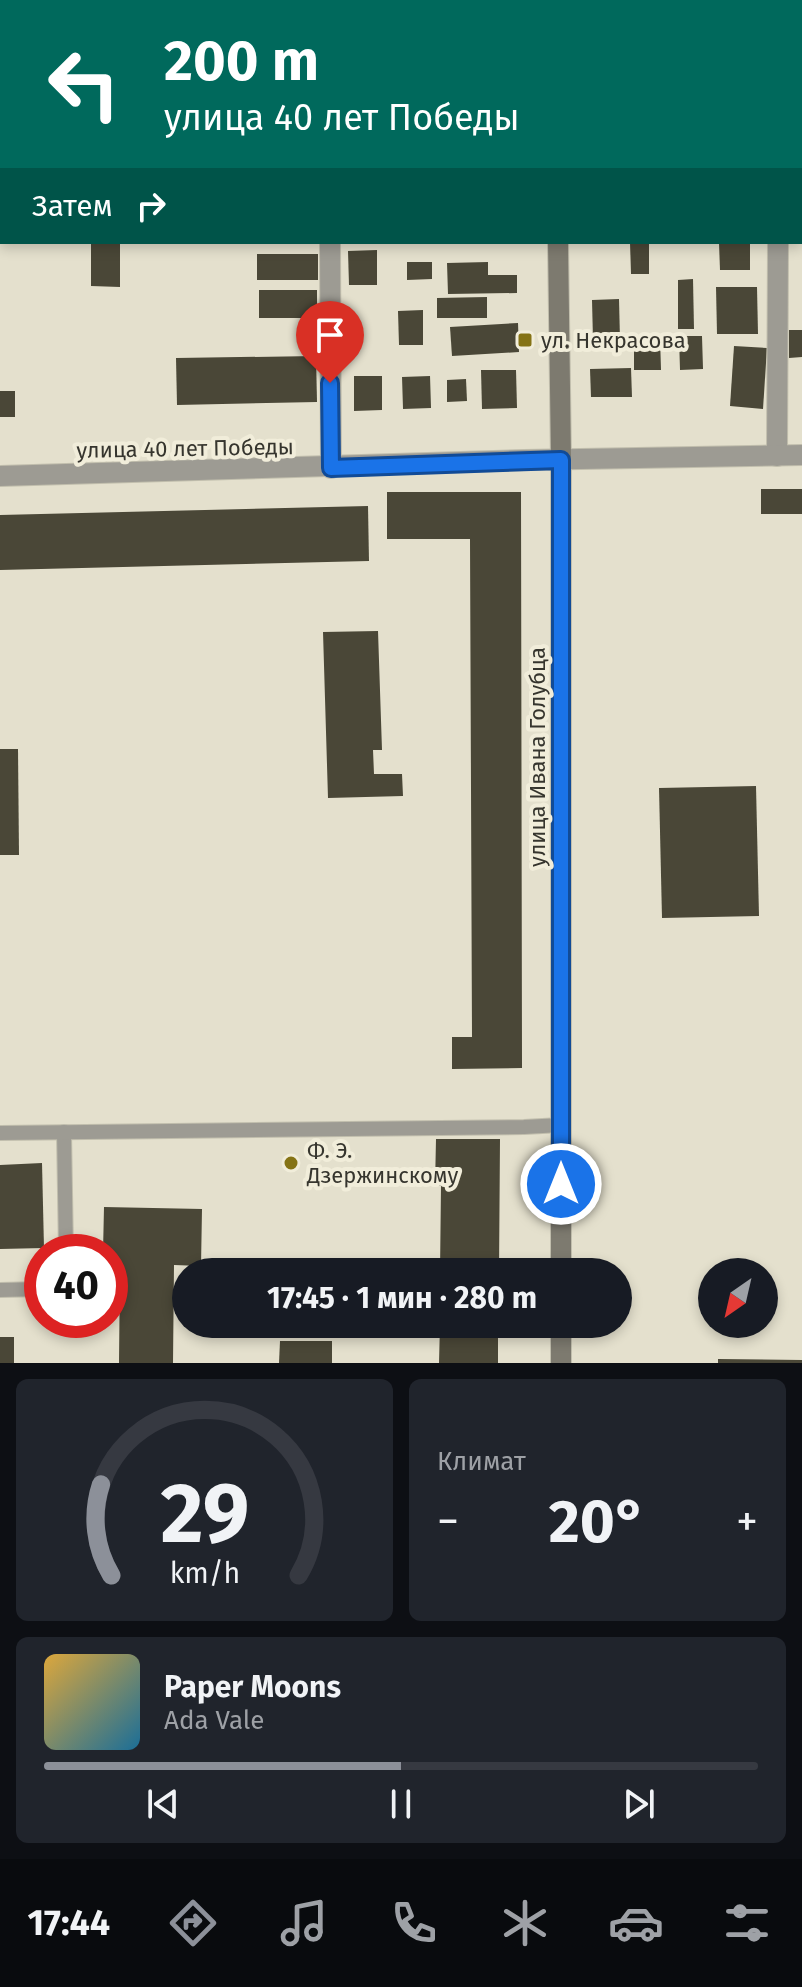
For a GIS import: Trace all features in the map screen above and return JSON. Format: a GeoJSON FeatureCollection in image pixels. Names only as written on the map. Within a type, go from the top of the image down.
{"type":"FeatureCollection","features":[{"type":"Feature","properties":{"kind":"street"},"geometry":{"type":"LineString","coordinates":[[330,244],[331,468]]}},
{"type":"Feature","properties":{"kind":"street","name":"улица Ивана Голубца"},"geometry":{"type":"LineString","coordinates":[[558,244],[561,1258]]}},
{"type":"Feature","properties":{"kind":"street"},"geometry":{"type":"LineString","coordinates":[[777,456],[778,244]]}},
{"type":"Feature","properties":{"kind":"street","name":"улица 40 лет Победы"},"geometry":{"type":"LineString","coordinates":[[0,476],[802,455]]}},
{"type":"Feature","properties":{"kind":"street"},"geometry":{"type":"LineString","coordinates":[[561,1338],[561,1363]]}},
{"type":"Feature","properties":{"kind":"lane"},"geometry":{"type":"LineString","coordinates":[[0,1133],[561,1125]]}},
{"type":"Feature","properties":{"kind":"lane"},"geometry":{"type":"LineString","coordinates":[[64,1132],[66,1234]]}},
{"type":"Feature","properties":{"kind":"lane"},"geometry":{"type":"LineString","coordinates":[[0,1290],[24,1289]]}},
{"type":"Feature","properties":{"kind":"building"},"geometry":{"type":"Polygon","coordinates":[[[91,244],[120,244],[120,287],[91,286],[91,244]]]}},
{"type":"Feature","properties":{"kind":"building"},"geometry":{"type":"Polygon","coordinates":[[[630,244],[649,244],[649,274],[631,274],[630,244]]]}},
{"type":"Feature","properties":{"kind":"building"},"geometry":{"type":"Polygon","coordinates":[[[719,244],[750,244],[750,270],[720,270],[719,244]]]}},
{"type":"Feature","properties":{"kind":"building"},"geometry":{"type":"Polygon","coordinates":[[[377,250],[377,285],[349,285],[348,251],[377,250]]]}},
{"type":"Feature","properties":{"kind":"building"},"geometry":{"type":"Polygon","coordinates":[[[257,254],[318,254],[318,280],[257,280],[257,254]]]}},
{"type":"Feature","properties":{"kind":"building"},"geometry":{"type":"Polygon","coordinates":[[[407,262],[432,262],[432,279],[407,280],[407,262]]]}},
{"type":"Feature","properties":{"kind":"building"},"geometry":{"type":"Polygon","coordinates":[[[488,262],[488,275],[517,275],[517,293],[448,294],[447,263],[488,262]]]}},
{"type":"Feature","properties":{"kind":"building"},"geometry":{"type":"Polygon","coordinates":[[[693,279],[694,329],[678,329],[678,280],[693,279]]]}},
{"type":"Feature","properties":{"kind":"building"},"geometry":{"type":"Polygon","coordinates":[[[716,287],[757,287],[758,334],[717,334],[716,287]]]}},
{"type":"Feature","properties":{"kind":"building"},"geometry":{"type":"Polygon","coordinates":[[[259,290],[317,290],[317,318],[259,318],[259,290]]]}},
{"type":"Feature","properties":{"kind":"building"},"geometry":{"type":"Polygon","coordinates":[[[487,297],[487,318],[437,318],[437,298],[487,297]]]}},
{"type":"Feature","properties":{"kind":"building"},"geometry":{"type":"Polygon","coordinates":[[[619,299],[620,340],[593,340],[592,300],[619,299]]]}},
{"type":"Feature","properties":{"kind":"building"},"geometry":{"type":"Polygon","coordinates":[[[423,310],[423,345],[399,345],[398,311],[423,310]]]}},
{"type":"Feature","properties":{"kind":"building"},"geometry":{"type":"Polygon","coordinates":[[[518,323],[519,352],[452,356],[450,327],[518,323]]]}},
{"type":"Feature","properties":{"kind":"building"},"geometry":{"type":"Polygon","coordinates":[[[789,330],[802,330],[802,357],[789,358],[789,330]]]}},
{"type":"Feature","properties":{"kind":"building"},"geometry":{"type":"Polygon","coordinates":[[[679,336],[702,336],[703,369],[680,370],[679,336]]]}},
{"type":"Feature","properties":{"kind":"building"},"geometry":{"type":"Polygon","coordinates":[[[634,338],[660,338],[661,370],[634,370],[634,338]]]}},
{"type":"Feature","properties":{"kind":"building"},"geometry":{"type":"Polygon","coordinates":[[[734,346],[767,348],[763,409],[730,406],[734,346]]]}},
{"type":"Feature","properties":{"kind":"building"},"geometry":{"type":"Polygon","coordinates":[[[316,356],[317,402],[177,405],[176,358],[316,356]]]}},
{"type":"Feature","properties":{"kind":"building"},"geometry":{"type":"Polygon","coordinates":[[[631,368],[632,397],[591,397],[590,369],[631,368]]]}},
{"type":"Feature","properties":{"kind":"building"},"geometry":{"type":"Polygon","coordinates":[[[481,370],[516,370],[517,408],[482,409],[481,370]]]}},
{"type":"Feature","properties":{"kind":"building"},"geometry":{"type":"Polygon","coordinates":[[[354,376],[382,376],[382,410],[354,411],[354,376]]]}},
{"type":"Feature","properties":{"kind":"building"},"geometry":{"type":"Polygon","coordinates":[[[430,376],[431,408],[403,409],[402,377],[430,376]]]}},
{"type":"Feature","properties":{"kind":"building"},"geometry":{"type":"Polygon","coordinates":[[[466,379],[467,401],[447,402],[447,380],[466,379]]]}},
{"type":"Feature","properties":{"kind":"building"},"geometry":{"type":"Polygon","coordinates":[[[0,391],[15,391],[15,417],[0,417],[0,391]]]}},
{"type":"Feature","properties":{"kind":"building"},"geometry":{"type":"Polygon","coordinates":[[[761,489],[802,489],[802,514],[761,514],[761,489]]]}},
{"type":"Feature","properties":{"kind":"building"},"geometry":{"type":"Polygon","coordinates":[[[387,492],[521,492],[522,1068],[452,1069],[452,1037],[472,1037],[470,539],[387,539],[387,492]]]}},
{"type":"Feature","properties":{"kind":"building"},"geometry":{"type":"Polygon","coordinates":[[[368,506],[369,561],[0,570],[0,515],[368,506]]]}},
{"type":"Feature","properties":{"kind":"building"},"geometry":{"type":"Polygon","coordinates":[[[378,631],[382,750],[373,750],[374,774],[402,774],[403,796],[328,798],[323,632],[378,631]]]}},
{"type":"Feature","properties":{"kind":"building"},"geometry":{"type":"Polygon","coordinates":[[[0,749],[18,749],[19,855],[0,855],[0,749]]]}},
{"type":"Feature","properties":{"kind":"building"},"geometry":{"type":"Polygon","coordinates":[[[756,786],[759,916],[662,918],[659,788],[756,786]]]}},
{"type":"Feature","properties":{"kind":"building"},"geometry":{"type":"Polygon","coordinates":[[[436,1139],[500,1139],[499,1258],[440,1258],[441,1186],[435,1186],[436,1139]]]}},
{"type":"Feature","properties":{"kind":"building"},"geometry":{"type":"Polygon","coordinates":[[[42,1163],[44,1234],[24,1234],[24,1248],[0,1249],[0,1165],[42,1163]]]}},
{"type":"Feature","properties":{"kind":"building"},"geometry":{"type":"Polygon","coordinates":[[[104,1207],[202,1209],[201,1258],[172,1258],[173,1363],[119,1363],[119,1338],[128,1338],[128,1234],[103,1234],[104,1207]]]}},
{"type":"Feature","properties":{"kind":"building"},"geometry":{"type":"Polygon","coordinates":[[[0,1337],[14,1337],[14,1363],[0,1363],[0,1337]]]}},
{"type":"Feature","properties":{"kind":"building"},"geometry":{"type":"Polygon","coordinates":[[[440,1338],[498,1338],[498,1363],[439,1363],[440,1338]]]}},
{"type":"Feature","properties":{"kind":"building"},"geometry":{"type":"Polygon","coordinates":[[[280,1341],[332,1341],[332,1363],[279,1363],[280,1341]]]}},
{"type":"Feature","properties":{"kind":"building"},"geometry":{"type":"Polygon","coordinates":[[[718,1359],[802,1360],[802,1363],[718,1363],[718,1359]]]}},
{"type":"Feature","properties":{"kind":"place","name":"ул. Некрасова"},"geometry":{"type":"Point","coordinates":[525,340]}},
{"type":"Feature","properties":{"kind":"place","name":"Ф. Э. Дзержинскому"},"geometry":{"type":"Point","coordinates":[291,1163]}},
{"type":"Feature","properties":{"kind":"route"},"geometry":{"type":"LineString","coordinates":[[330,383],[331,468],[561,460],[561,1184]]}}]}
